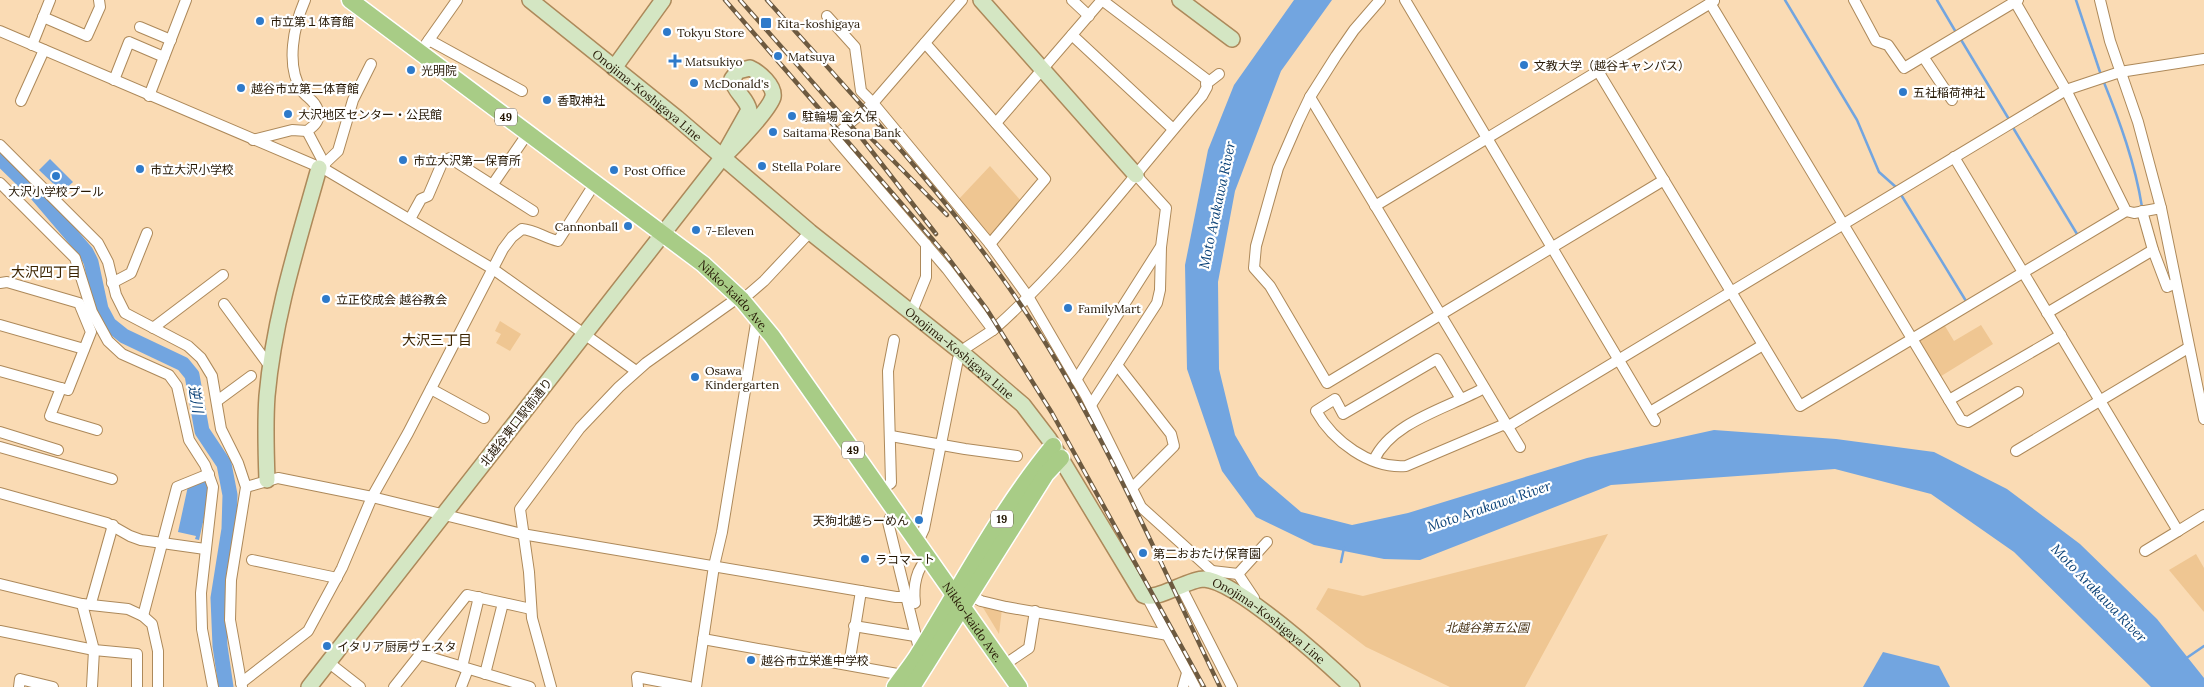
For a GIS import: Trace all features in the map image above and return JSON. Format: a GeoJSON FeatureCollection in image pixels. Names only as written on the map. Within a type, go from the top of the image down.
{"type":"FeatureCollection","features":[{"type":"Feature","properties":{"kind":"main road","name":"Nikko-kaido Ave."},"geometry":{"type":"LineString","coordinates":[[350,0],[424,46],[528,133],[703,264],[741,298],[757,317],[929,558],[962,599],[1019,687]]}},
{"type":"Feature","properties":{"kind":"main road","name":"19"},"geometry":{"type":"LineString","coordinates":[[903,683],[962,599],[1039,463],[1057,452]]}},
{"type":"Feature","properties":{"kind":"main road","name":"19"},"geometry":{"type":"LineString","coordinates":[[903,683],[920,653],[962,599]]}},
{"type":"Feature","properties":{"kind":"street"},"geometry":{"type":"LineString","coordinates":[[32,45],[50,0]]}},
{"type":"Feature","properties":{"kind":"street"},"geometry":{"type":"LineString","coordinates":[[43,17],[87,36],[100,7],[99,0]]}},
{"type":"Feature","properties":{"kind":"street"},"geometry":{"type":"LineString","coordinates":[[253,140],[292,130],[307,131],[315,125],[319,117],[318,109],[302,91],[292,55],[296,22],[305,0]]}},
{"type":"Feature","properties":{"kind":"street"},"geometry":{"type":"LineString","coordinates":[[457,0],[424,46],[522,91]]}},
{"type":"Feature","properties":{"kind":"street","name":"Onojima-Koshigaya Line"},"geometry":{"type":"LineString","coordinates":[[530,0],[810,232],[961,352],[1023,406],[1057,452],[1138,591],[1147,597],[1195,580],[1213,576],[1318,657],[1352,687]]}},
{"type":"Feature","properties":{"kind":"street"},"geometry":{"type":"LineString","coordinates":[[614,68],[663,0]]}},
{"type":"Feature","properties":{"kind":"street"},"geometry":{"type":"LineString","coordinates":[[962,0],[873,103],[834,137],[926,244],[993,330]]}},
{"type":"Feature","properties":{"kind":"street"},"geometry":{"type":"LineString","coordinates":[[981,0],[1166,208],[1161,248],[1160,290],[1157,303],[1090,405]]}},
{"type":"Feature","properties":{"kind":"street"},"geometry":{"type":"LineString","coordinates":[[1072,0],[1088,16]]}},
{"type":"Feature","properties":{"kind":"street"},"geometry":{"type":"LineString","coordinates":[[996,123],[1102,0],[1206,79],[1208,84]]}},
{"type":"Feature","properties":{"kind":"street"},"geometry":{"type":"LineString","coordinates":[[1180,0],[1232,39]]}},
{"type":"Feature","properties":{"kind":"street"},"geometry":{"type":"LineString","coordinates":[[1380,0],[1354,30],[1310,97],[1278,168],[1256,246],[1254,268],[1270,286],[1327,383],[1439,313],[1664,180]]}},
{"type":"Feature","properties":{"kind":"street"},"geometry":{"type":"LineString","coordinates":[[1405,0],[1653,416],[1763,344]]}},
{"type":"Feature","properties":{"kind":"street"},"geometry":{"type":"LineString","coordinates":[[1854,0],[1876,41],[1888,44],[1904,68],[1924,58],[2015,1],[2066,90],[2126,211]]}},
{"type":"Feature","properties":{"kind":"street"},"geometry":{"type":"LineString","coordinates":[[2100,0],[2110,41],[2138,122],[2161,208],[2204,420]]}},
{"type":"Feature","properties":{"kind":"street"},"geometry":{"type":"LineString","coordinates":[[149,96],[171,40],[183,1]]}},
{"type":"Feature","properties":{"kind":"street"},"geometry":{"type":"LineString","coordinates":[[1375,206],[1486,137],[1713,2],[1961,420],[1968,422],[2018,392]]}},
{"type":"Feature","properties":{"kind":"street"},"geometry":{"type":"LineString","coordinates":[[826,16],[855,47],[861,91],[990,244],[1029,298],[1090,405],[1142,507],[1213,576],[1238,574],[1267,542]]}},
{"type":"Feature","properties":{"kind":"street"},"geometry":{"type":"LineString","coordinates":[[140,27],[171,40]]}},
{"type":"Feature","properties":{"kind":"street"},"geometry":{"type":"LineString","coordinates":[[0,31],[253,140],[322,167],[492,269],[636,371]]}},
{"type":"Feature","properties":{"kind":"street"},"geometry":{"type":"LineString","coordinates":[[1072,35],[1173,129]]}},
{"type":"Feature","properties":{"kind":"street"},"geometry":{"type":"LineString","coordinates":[[114,80],[129,42],[164,57]]}},
{"type":"Feature","properties":{"kind":"street"},"geometry":{"type":"LineString","coordinates":[[925,43],[1045,179],[990,244]]}},
{"type":"Feature","properties":{"kind":"street"},"geometry":{"type":"LineString","coordinates":[[21,101],[44,50]]}},
{"type":"Feature","properties":{"kind":"street"},"geometry":{"type":"LineString","coordinates":[[1924,58],[1952,100]]}},
{"type":"Feature","properties":{"kind":"street"},"geometry":{"type":"LineString","coordinates":[[1460,399],[1437,359],[1344,414],[1335,399],[1316,411],[1322,420],[1350,449],[1388,466],[1406,466],[1506,425],[2066,90],[2120,72],[2204,59]]}},
{"type":"Feature","properties":{"kind":"street"},"geometry":{"type":"LineString","coordinates":[[267,480],[267,398],[290,267],[322,167],[338,151],[353,100],[371,64]]}},
{"type":"Feature","properties":{"kind":"street"},"geometry":{"type":"LineString","coordinates":[[750,68],[758,73],[770,86],[773,97],[738,144],[722,158],[749,110],[746,101],[733,85],[732,79],[738,71],[750,68]]}},
{"type":"Feature","properties":{"kind":"street"},"geometry":{"type":"LineString","coordinates":[[1598,71],[1800,406],[2126,211],[2142,212],[2161,208]]}},
{"type":"Feature","properties":{"kind":"street"},"geometry":{"type":"LineString","coordinates":[[918,542],[924,529],[940,444],[961,352],[993,330],[1029,298],[1136,175],[1202,96],[1208,84],[1219,74]]}},
{"type":"Feature","properties":{"kind":"street"},"geometry":{"type":"LineString","coordinates":[[1310,97],[1520,448]]}},
{"type":"Feature","properties":{"kind":"street"},"geometry":{"type":"LineString","coordinates":[[307,131],[322,167]]}},
{"type":"Feature","properties":{"kind":"street"},"geometry":{"type":"LineString","coordinates":[[493,184],[528,133]]}},
{"type":"Feature","properties":{"kind":"street"},"geometry":{"type":"LineString","coordinates":[[0,145],[98,243],[108,262],[116,295],[125,313],[188,346],[201,358],[212,376],[221,429],[238,463],[246,487],[231,580],[230,620],[241,685],[308,631],[337,578],[372,498],[431,389],[492,269],[512,237],[522,229],[531,230],[546,239],[558,241],[595,183]]}},
{"type":"Feature","properties":{"kind":"street"},"geometry":{"type":"LineString","coordinates":[[1954,157],[2178,531]]}},
{"type":"Feature","properties":{"kind":"street"},"geometry":{"type":"LineString","coordinates":[[410,219],[421,199],[428,196],[443,161],[450,158],[533,211]]}},
{"type":"Feature","properties":{"kind":"street","name":"北越谷東口駅前通り"},"geometry":{"type":"LineString","coordinates":[[308,687],[722,158]]}},
{"type":"Feature","properties":{"kind":"street"},"geometry":{"type":"LineString","coordinates":[[0,183],[75,258],[92,312],[108,340],[122,354],[175,380],[189,440],[209,474],[214,496],[201,586],[202,629],[213,687]]}},
{"type":"Feature","properties":{"kind":"street"},"geometry":{"type":"LineString","coordinates":[[2142,212],[2153,250],[2167,287],[2176,283]]}},
{"type":"Feature","properties":{"kind":"street"},"geometry":{"type":"LineString","coordinates":[[551,687],[531,609],[529,572],[520,510],[580,428],[636,371],[764,281],[810,232]]}},
{"type":"Feature","properties":{"kind":"street"},"geometry":{"type":"LineString","coordinates":[[112,283],[131,273],[146,233]]}},
{"type":"Feature","properties":{"kind":"street"},"geometry":{"type":"LineString","coordinates":[[911,314],[926,277],[926,244]]}},
{"type":"Feature","properties":{"kind":"street"},"geometry":{"type":"LineString","coordinates":[[1076,380],[1161,248]]}},
{"type":"Feature","properties":{"kind":"street"},"geometry":{"type":"LineString","coordinates":[[2047,313],[2153,250]]}},
{"type":"Feature","properties":{"kind":"street"},"geometry":{"type":"LineString","coordinates":[[153,328],[223,275]]}},
{"type":"Feature","properties":{"kind":"street"},"geometry":{"type":"LineString","coordinates":[[0,284],[7,282],[79,304],[91,332],[68,390],[0,371]]}},
{"type":"Feature","properties":{"kind":"street"},"geometry":{"type":"LineString","coordinates":[[224,304],[271,368]]}},
{"type":"Feature","properties":{"kind":"street"},"geometry":{"type":"LineString","coordinates":[[696,687],[714,566],[722,532],[757,317]]}},
{"type":"Feature","properties":{"kind":"street"},"geometry":{"type":"LineString","coordinates":[[0,325],[84,349]]}},
{"type":"Feature","properties":{"kind":"street"},"geometry":{"type":"LineString","coordinates":[[1949,400],[2060,335]]}},
{"type":"Feature","properties":{"kind":"street"},"geometry":{"type":"LineString","coordinates":[[881,490],[891,483],[888,371],[894,340]]}},
{"type":"Feature","properties":{"kind":"street"},"geometry":{"type":"LineString","coordinates":[[2016,451],[2188,348]]}},
{"type":"Feature","properties":{"kind":"street"},"geometry":{"type":"LineString","coordinates":[[1117,365],[1171,434],[1174,446],[1132,488]]}},
{"type":"Feature","properties":{"kind":"street"},"geometry":{"type":"LineString","coordinates":[[217,401],[252,376]]}},
{"type":"Feature","properties":{"kind":"street"},"geometry":{"type":"LineString","coordinates":[[61,388],[50,416],[97,430]]}},
{"type":"Feature","properties":{"kind":"street"},"geometry":{"type":"LineString","coordinates":[[1374,460],[1386,441],[1420,420],[1484,388]]}},
{"type":"Feature","properties":{"kind":"street"},"geometry":{"type":"LineString","coordinates":[[431,389],[484,418]]}},
{"type":"Feature","properties":{"kind":"street"},"geometry":{"type":"LineString","coordinates":[[0,432],[58,450]]}},
{"type":"Feature","properties":{"kind":"street"},"geometry":{"type":"LineString","coordinates":[[891,436],[1017,456]]}},
{"type":"Feature","properties":{"kind":"street"},"geometry":{"type":"LineString","coordinates":[[0,447],[112,479]]}},
{"type":"Feature","properties":{"kind":"street"},"geometry":{"type":"LineString","coordinates":[[143,616],[177,487],[209,474]]}},
{"type":"Feature","properties":{"kind":"street"},"geometry":{"type":"LineString","coordinates":[[246,487],[278,478],[372,498],[522,534],[861,591],[910,597]]}},
{"type":"Feature","properties":{"kind":"street"},"geometry":{"type":"LineString","coordinates":[[0,493],[113,525],[130,536],[205,549]]}},
{"type":"Feature","properties":{"kind":"street"},"geometry":{"type":"LineString","coordinates":[[894,510],[888,522],[910,597],[915,634],[920,653]]}},
{"type":"Feature","properties":{"kind":"street"},"geometry":{"type":"LineString","coordinates":[[2144,551],[2204,515]]}},
{"type":"Feature","properties":{"kind":"street"},"geometry":{"type":"LineString","coordinates":[[92,687],[94,650],[87,604],[113,525]]}},
{"type":"Feature","properties":{"kind":"street"},"geometry":{"type":"LineString","coordinates":[[910,597],[918,569],[929,558]]}},
{"type":"Feature","properties":{"kind":"street"},"geometry":{"type":"LineString","coordinates":[[252,560],[337,578]]}},
{"type":"Feature","properties":{"kind":"street"},"geometry":{"type":"LineString","coordinates":[[1238,574],[1254,598],[1254,606]]}},
{"type":"Feature","properties":{"kind":"street"},"geometry":{"type":"LineString","coordinates":[[0,584],[87,604],[128,609],[143,616],[152,624],[158,651],[158,687]]}},
{"type":"Feature","properties":{"kind":"street"},"geometry":{"type":"LineString","coordinates":[[1180,585],[1232,687]]}},
{"type":"Feature","properties":{"kind":"street"},"geometry":{"type":"LineString","coordinates":[[849,665],[861,591]]}},
{"type":"Feature","properties":{"kind":"street"},"geometry":{"type":"LineString","coordinates":[[394,687],[467,595],[531,609]]}},
{"type":"Feature","properties":{"kind":"street"},"geometry":{"type":"LineString","coordinates":[[461,687],[479,597]]}},
{"type":"Feature","properties":{"kind":"street"},"geometry":{"type":"LineString","coordinates":[[1147,597],[1195,687]]}},
{"type":"Feature","properties":{"kind":"street"},"geometry":{"type":"LineString","coordinates":[[962,599],[1168,635]]}},
{"type":"Feature","properties":{"kind":"street"},"geometry":{"type":"LineString","coordinates":[[485,674],[503,603]]}},
{"type":"Feature","properties":{"kind":"street"},"geometry":{"type":"LineString","coordinates":[[1004,665],[1029,648],[1035,611]]}},
{"type":"Feature","properties":{"kind":"street"},"geometry":{"type":"LineString","coordinates":[[854,626],[915,634]]}},
{"type":"Feature","properties":{"kind":"street"},"geometry":{"type":"LineString","coordinates":[[0,631],[94,650],[137,654],[137,687]]}},
{"type":"Feature","properties":{"kind":"street"},"geometry":{"type":"LineString","coordinates":[[703,639],[849,665],[903,683]]}},
{"type":"Feature","properties":{"kind":"street"},"geometry":{"type":"LineString","coordinates":[[419,654],[525,686]]}},
{"type":"Feature","properties":{"kind":"street"},"geometry":{"type":"LineString","coordinates":[[328,662],[360,687]]}},
{"type":"Feature","properties":{"kind":"street"},"geometry":{"type":"LineString","coordinates":[[1183,687],[1187,673]]}},
{"type":"Feature","properties":{"kind":"street"},"geometry":{"type":"LineString","coordinates":[[638,687],[637,677],[689,687]]}},
{"type":"Feature","properties":{"kind":"street"},"geometry":{"type":"LineString","coordinates":[[19,687],[20,680],[53,687]]}},
{"type":"Feature","properties":{"kind":"green space"},"geometry":{"type":"Polygon","coordinates":[[[990,166],[1021,201],[991,236],[959,199],[990,166]]]}},
{"type":"Feature","properties":{"kind":"green space"},"geometry":{"type":"Polygon","coordinates":[[[500,321],[521,334],[510,351],[496,343],[501,334],[495,331],[500,321]]]}},
{"type":"Feature","properties":{"kind":"green space"},"geometry":{"type":"Polygon","coordinates":[[[1942,321],[1954,341],[1981,325],[1993,344],[1938,378],[1914,339],[1942,321]]]}},
{"type":"Feature","properties":{"kind":"green space","name":"北越谷第五公園"},"geometry":{"type":"Polygon","coordinates":[[[1608,534],[1525,687],[1450,687],[1366,647],[1316,609],[1328,588],[1363,596],[1608,534]]]}},
{"type":"Feature","properties":{"kind":"green space"},"geometry":{"type":"Polygon","coordinates":[[[2196,554],[2204,568],[2204,612],[2169,570],[2196,554]]]}},
{"type":"Feature","properties":{"kind":"green space"},"geometry":{"type":"Polygon","coordinates":[[[982,606],[1002,609],[999,634],[982,606]]]}},
{"type":"Feature","properties":{"kind":"water","name":"Moto Arakawa River"},"geometry":{"type":"Polygon","coordinates":[[[1294,0],[1332,0],[1281,71],[1235,191],[1218,282],[1219,369],[1235,435],[1259,476],[1301,512],[1352,525],[1408,513],[1587,458],[1714,430],[1836,439],[1934,452],[2007,489],[2080,544],[2157,619],[2204,678],[2204,687],[2151,687],[2014,552],[1931,494],[1835,469],[1611,485],[1420,560],[1384,559],[1314,545],[1256,517],[1222,471],[1187,369],[1185,265],[1208,150],[1234,85],[1294,0]]]}},
{"type":"Feature","properties":{"kind":"water","name":"大沢小学校プール"},"geometry":{"type":"Polygon","coordinates":[[[50,159],[73,182],[62,192],[39,170],[50,159]]]}},
{"type":"Feature","properties":{"kind":"water"},"geometry":{"type":"Polygon","coordinates":[[[206,479],[210,491],[199,540],[195,539],[196,536],[178,532],[188,486],[206,479]]]}},
{"type":"Feature","properties":{"kind":"water"},"geometry":{"type":"Polygon","coordinates":[[[1883,652],[1939,666],[1950,687],[1863,687],[1883,652]]]}},
{"type":"Feature","properties":{"kind":"waterway"},"geometry":{"type":"LineString","coordinates":[[1785,0],[1857,120],[1879,172],[1897,188]]}},
{"type":"Feature","properties":{"kind":"waterway"},"geometry":{"type":"LineString","coordinates":[[1937,0],[1957,34]]}},
{"type":"Feature","properties":{"kind":"waterway"},"geometry":{"type":"LineString","coordinates":[[2076,0],[2101,75]]}},
{"type":"Feature","properties":{"kind":"waterway"},"geometry":{"type":"LineString","coordinates":[[1960,38],[2010,121]]}},
{"type":"Feature","properties":{"kind":"waterway"},"geometry":{"type":"LineString","coordinates":[[2103,80],[2126,143],[2142,207]]}},
{"type":"Feature","properties":{"kind":"waterway"},"geometry":{"type":"LineString","coordinates":[[2012,126],[2077,234]]}},
{"type":"Feature","properties":{"kind":"waterway","name":"逆川"},"geometry":{"type":"LineString","coordinates":[[0,158],[34,191],[86,252],[91,262],[101,309],[109,324],[124,336],[183,364],[192,375],[202,431],[224,464],[230,495],[229,529],[218,598],[220,646],[226,687]]}},
{"type":"Feature","properties":{"kind":"waterway"},"geometry":{"type":"LineString","coordinates":[[1900,193],[1966,301]]}},
{"type":"Feature","properties":{"kind":"waterway"},"geometry":{"type":"LineString","coordinates":[[1341,562],[1344,548]]}},
{"type":"Feature","properties":{"kind":"waterway"},"geometry":{"type":"LineString","coordinates":[[2185,659],[2204,646]]}},
{"type":"Feature","properties":{"kind":"railway"},"geometry":{"type":"LineString","coordinates":[[725,0],[946,255],[986,308],[1052,413],[1204,687]]}},
{"type":"Feature","properties":{"kind":"railway"},"geometry":{"type":"LineString","coordinates":[[740,0],[860,136],[936,234]]}},
{"type":"Feature","properties":{"kind":"railway"},"geometry":{"type":"LineString","coordinates":[[767,0],[871,115],[937,193],[1000,275],[1029,317],[1057,361],[1107,452],[1220,687]]}},
{"type":"Feature","properties":{"kind":"railway"},"geometry":{"type":"LineString","coordinates":[[865,132],[947,215]]}},
{"type":"Feature","properties":{"kind":"place","name":"市立第１体育館"},"geometry":{"type":"Point","coordinates":[260,21]}},
{"type":"Feature","properties":{"kind":"place","name":"Kita-koshigaya"},"geometry":{"type":"Point","coordinates":[766,23]}},
{"type":"Feature","properties":{"kind":"place","name":"Tokyu Store"},"geometry":{"type":"Point","coordinates":[667,32]}},
{"type":"Feature","properties":{"kind":"place","name":"Matsuya"},"geometry":{"type":"Point","coordinates":[778,56]}},
{"type":"Feature","properties":{"kind":"place","name":"Matsukiyo"},"geometry":{"type":"Point","coordinates":[675,61]}},
{"type":"Feature","properties":{"kind":"place","name":"文教大学（越谷キャンパス）"},"geometry":{"type":"Point","coordinates":[1524,65]}},
{"type":"Feature","properties":{"kind":"place","name":"光明院"},"geometry":{"type":"Point","coordinates":[411,70]}},
{"type":"Feature","properties":{"kind":"place","name":"McDonald's"},"geometry":{"type":"Point","coordinates":[694,83]}},
{"type":"Feature","properties":{"kind":"place","name":"越谷市立第二体育館"},"geometry":{"type":"Point","coordinates":[241,88]}},
{"type":"Feature","properties":{"kind":"place","name":"五社稲荷神社"},"geometry":{"type":"Point","coordinates":[1903,92]}},
{"type":"Feature","properties":{"kind":"place","name":"香取神社"},"geometry":{"type":"Point","coordinates":[547,100]}},
{"type":"Feature","properties":{"kind":"place","name":"大沢地区センター・公民館"},"geometry":{"type":"Point","coordinates":[288,114]}},
{"type":"Feature","properties":{"kind":"place","name":"駐輪場 金久保"},"geometry":{"type":"Point","coordinates":[792,116]}},
{"type":"Feature","properties":{"kind":"place","name":"Saitama Resona Bank"},"geometry":{"type":"Point","coordinates":[773,132]}},
{"type":"Feature","properties":{"kind":"place","name":"市立大沢第一保育所"},"geometry":{"type":"Point","coordinates":[403,160]}},
{"type":"Feature","properties":{"kind":"place","name":"Stella Polare"},"geometry":{"type":"Point","coordinates":[762,166]}},
{"type":"Feature","properties":{"kind":"place","name":"市立大沢小学校"},"geometry":{"type":"Point","coordinates":[140,169]}},
{"type":"Feature","properties":{"kind":"place","name":"Post Office"},"geometry":{"type":"Point","coordinates":[614,170]}},
{"type":"Feature","properties":{"kind":"place","name":"大沢小学校プール"},"geometry":{"type":"Point","coordinates":[56,176]}},
{"type":"Feature","properties":{"kind":"place","name":"Cannonball"},"geometry":{"type":"Point","coordinates":[628,226]}},
{"type":"Feature","properties":{"kind":"place","name":"7-Eleven"},"geometry":{"type":"Point","coordinates":[696,230]}},
{"type":"Feature","properties":{"kind":"place","name":"立正佼成会 越谷教会"},"geometry":{"type":"Point","coordinates":[326,299]}},
{"type":"Feature","properties":{"kind":"place","name":"FamilyMart"},"geometry":{"type":"Point","coordinates":[1068,308]}},
{"type":"Feature","properties":{"kind":"place","name":"Osawa Kindergarten"},"geometry":{"type":"Point","coordinates":[695,377]}},
{"type":"Feature","properties":{"kind":"place","name":"天狗北越らーめん"},"geometry":{"type":"Point","coordinates":[919,520]}},
{"type":"Feature","properties":{"kind":"place","name":"第二おおたけ保育園"},"geometry":{"type":"Point","coordinates":[1143,553]}},
{"type":"Feature","properties":{"kind":"place","name":"ラコマート"},"geometry":{"type":"Point","coordinates":[865,559]}},
{"type":"Feature","properties":{"kind":"place","name":"イタリア厨房ヴェスタ"},"geometry":{"type":"Point","coordinates":[327,646]}},
{"type":"Feature","properties":{"kind":"place","name":"越谷市立栄進中学校"},"geometry":{"type":"Point","coordinates":[751,660]}},
{"type":"Feature","properties":{"kind":"district","name":"大沢四丁目"},"geometry":{"type":"Point","coordinates":[46,272]}},
{"type":"Feature","properties":{"kind":"district","name":"大沢三丁目"},"geometry":{"type":"Point","coordinates":[437,340]}}]}
